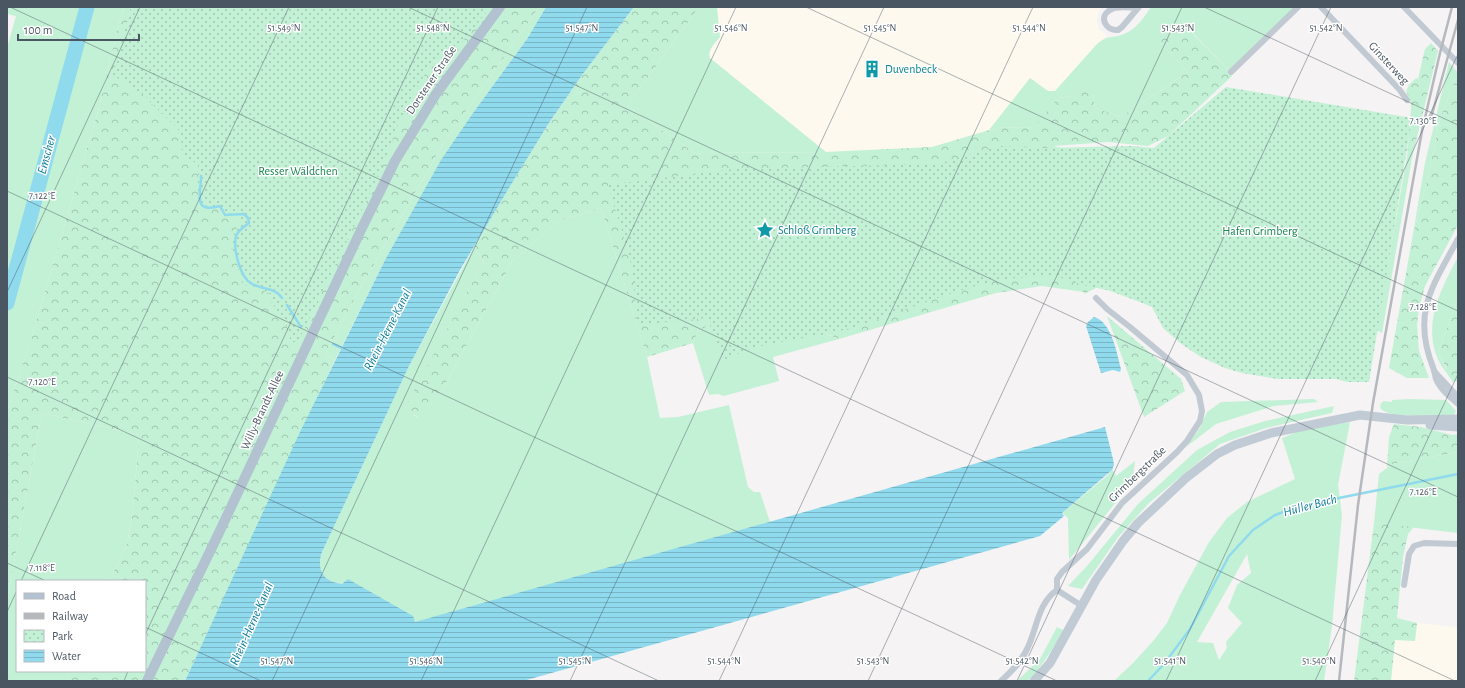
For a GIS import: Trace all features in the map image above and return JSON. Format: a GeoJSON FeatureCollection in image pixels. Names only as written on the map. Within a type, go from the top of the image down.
{"type":"FeatureCollection","features":[{"type":"Feature","properties":{"kind":"main road","name":"Dorstener Straße"},"geometry":{"type":"LineString","coordinates":[[401,151],[436,94],[500,7]]}},
{"type":"Feature","properties":{"kind":"main road","name":"Willy-Brandt-Allee"},"geometry":{"type":"LineString","coordinates":[[147,681],[217,537],[367,217],[401,151]]}},
{"type":"Feature","properties":{"kind":"street"},"geometry":{"type":"LineString","coordinates":[[1231,72],[1298,7]]}},
{"type":"Feature","properties":{"kind":"street","name":"Ginsterweg"},"geometry":{"type":"LineString","coordinates":[[1321,7],[1399,89],[1407,100]]}},
{"type":"Feature","properties":{"kind":"street"},"geometry":{"type":"LineString","coordinates":[[1404,7],[1458,64]]}},
{"type":"Feature","properties":{"kind":"street"},"geometry":{"type":"LineString","coordinates":[[1139,8],[1118,30],[1110,29],[1104,23],[1104,18],[1110,9],[1139,8]]}},
{"type":"Feature","properties":{"kind":"street"},"geometry":{"type":"LineString","coordinates":[[1458,239],[1433,286],[1425,314],[1425,343],[1428,358],[1435,378],[1440,387],[1458,401]]}},
{"type":"Feature","properties":{"kind":"street","name":"Grimbergstraße"},"geometry":{"type":"LineString","coordinates":[[1001,681],[1016,667],[1028,649],[1043,607],[1050,595],[1056,590],[1057,579],[1062,572],[1087,549],[1122,503],[1177,452],[1187,441],[1200,421],[1202,411],[1199,394],[1187,376],[1096,298]]}},
{"type":"Feature","properties":{"kind":"street"},"geometry":{"type":"LineString","coordinates":[[1034,681],[1050,663],[1082,606],[1122,541],[1138,523],[1186,478],[1217,454],[1253,438],[1278,431],[1360,414],[1407,420],[1458,419]]}},
{"type":"Feature","properties":{"kind":"street"},"geometry":{"type":"LineString","coordinates":[[1407,420],[1421,424],[1458,427]]}},
{"type":"Feature","properties":{"kind":"street"},"geometry":{"type":"LineString","coordinates":[[1404,585],[1409,554],[1414,546],[1424,543],[1458,544]]}},
{"type":"Feature","properties":{"kind":"street"},"geometry":{"type":"LineString","coordinates":[[1056,590],[1082,606]]}},
{"type":"Feature","properties":{"kind":"shaded area"},"geometry":{"type":"Polygon","coordinates":[[[718,7],[1102,7],[1098,13],[1097,23],[1100,30],[1108,36],[1104,38],[1055,91],[1048,91],[1030,79],[989,130],[932,147],[826,152],[710,58],[710,51],[720,37],[718,7]]]}},
{"type":"Feature","properties":{"kind":"shaded area"},"geometry":{"type":"Polygon","coordinates":[[[1417,623],[1458,627],[1458,681],[1391,681],[1395,640],[1415,641],[1417,623]]]}},
{"type":"Feature","properties":{"kind":"green space"},"geometry":{"type":"Polygon","coordinates":[[[7,7],[124,7],[100,104],[30,343],[7,411],[7,48],[16,16],[7,14],[7,7]]]}},
{"type":"Feature","properties":{"kind":"green space"},"geometry":{"type":"Polygon","coordinates":[[[124,7],[539,7],[443,144],[362,285],[325,354],[335,360],[185,681],[66,681],[69,672],[146,672],[146,580],[110,580],[127,545],[133,509],[139,435],[42,413],[7,600],[7,411],[30,343],[100,104],[124,7]]]}},
{"type":"Feature","properties":{"kind":"green space","name":"Resser Wäldchen"},"geometry":{"type":"Polygon","coordinates":[[[131,7],[491,7],[461,43],[429,67],[408,103],[370,193],[298,342],[290,342],[290,332],[270,299],[272,295],[256,287],[243,285],[232,247],[232,239],[241,218],[216,208],[200,204],[198,189],[198,164],[187,158],[181,146],[182,136],[177,128],[144,95],[113,75],[131,7]]]}},
{"type":"Feature","properties":{"kind":"green space"},"geometry":{"type":"Polygon","coordinates":[[[539,7],[546,7],[527,39],[473,113],[437,168],[385,260],[335,360],[325,354],[362,285],[443,144],[539,7]]]}},
{"type":"Feature","properties":{"kind":"green space"},"geometry":{"type":"Polygon","coordinates":[[[634,7],[699,7],[627,106],[696,154],[826,152],[932,147],[996,128],[1034,127],[1058,98],[1071,96],[1077,91],[1086,89],[1093,94],[1095,108],[1121,117],[1188,72],[1159,42],[1165,29],[1181,22],[1227,68],[1228,72],[1232,76],[1168,136],[1148,146],[1108,142],[1053,146],[1089,154],[1100,286],[1084,294],[1084,292],[1042,286],[996,293],[839,339],[792,320],[726,317],[698,331],[693,343],[647,357],[601,208],[558,221],[512,262],[441,392],[419,418],[404,409],[484,261],[474,247],[553,117],[582,75],[634,7]]]}},
{"type":"Feature","properties":{"kind":"green space"},"geometry":{"type":"Polygon","coordinates":[[[699,7],[718,7],[720,37],[711,49],[709,55],[710,58],[826,152],[696,154],[627,106],[699,7]]]}},
{"type":"Feature","properties":{"kind":"green space"},"geometry":{"type":"Polygon","coordinates":[[[1151,7],[1294,7],[1228,72],[1227,68],[1182,22],[1159,42],[1188,72],[1121,117],[1095,108],[1093,94],[1077,91],[1071,96],[1058,98],[1035,127],[996,128],[989,130],[1030,78],[1048,91],[1055,91],[1097,44],[1105,39],[1132,30],[1151,7]]]}},
{"type":"Feature","properties":{"kind":"green space"},"geometry":{"type":"Polygon","coordinates":[[[1431,43],[1438,51],[1412,158],[1407,157],[1411,103],[1406,91],[1409,85],[1416,78],[1418,79],[1425,49],[1431,43]]]}},
{"type":"Feature","properties":{"kind":"green space"},"geometry":{"type":"Polygon","coordinates":[[[1449,62],[1458,73],[1440,119],[1426,185],[1413,234],[1425,163],[1449,62]]]}},
{"type":"Feature","properties":{"kind":"green space"},"geometry":{"type":"Polygon","coordinates":[[[1458,73],[1458,225],[1425,286],[1419,308],[1417,325],[1419,351],[1429,378],[1407,378],[1389,368],[1413,234],[1426,185],[1440,119],[1458,73]]]}},
{"type":"Feature","properties":{"kind":"green space","name":"Hafen Grimberg"},"geometry":{"type":"Polygon","coordinates":[[[1226,87],[1412,118],[1369,382],[1347,382],[1336,379],[1278,379],[1242,373],[1225,368],[1201,357],[1180,343],[1163,328],[1152,307],[1107,290],[1083,285],[1057,277],[1030,277],[1003,280],[977,286],[847,329],[769,344],[739,353],[724,360],[707,318],[637,325],[634,286],[629,257],[608,185],[734,169],[938,164],[999,146],[1042,148],[1132,146],[1154,148],[1226,87]]]}},
{"type":"Feature","properties":{"kind":"green space"},"geometry":{"type":"Polygon","coordinates":[[[1407,157],[1412,158],[1382,333],[1376,330],[1407,157]]]}},
{"type":"Feature","properties":{"kind":"green space"},"geometry":{"type":"Polygon","coordinates":[[[601,208],[647,357],[660,418],[678,417],[729,405],[748,487],[754,492],[760,492],[770,522],[415,623],[348,579],[342,584],[330,581],[321,570],[320,559],[322,552],[409,366],[474,247],[484,261],[405,409],[418,418],[441,392],[512,262],[558,221],[601,208]]]}},
{"type":"Feature","properties":{"kind":"green space"},"geometry":{"type":"Polygon","coordinates":[[[1458,257],[1458,299],[1438,353],[1447,370],[1445,371],[1437,357],[1433,342],[1432,328],[1438,299],[1458,257]]]}},
{"type":"Feature","properties":{"kind":"green space"},"geometry":{"type":"Polygon","coordinates":[[[1458,299],[1458,381],[1453,382],[1445,371],[1447,369],[1438,353],[1458,299]]]}},
{"type":"Feature","properties":{"kind":"green space"},"geometry":{"type":"Polygon","coordinates":[[[1107,316],[1181,379],[1185,391],[1144,417],[1107,316]]]}},
{"type":"Feature","properties":{"kind":"green space"},"geometry":{"type":"Polygon","coordinates":[[[726,317],[792,321],[839,339],[773,357],[779,381],[724,396],[718,394],[709,395],[693,343],[698,331],[726,317]]]}},
{"type":"Feature","properties":{"kind":"green space"},"geometry":{"type":"Polygon","coordinates":[[[1314,399],[1318,402],[1274,406],[1216,424],[1186,447],[1200,428],[1207,412],[1221,402],[1314,399]]]}},
{"type":"Feature","properties":{"kind":"green space"},"geometry":{"type":"Polygon","coordinates":[[[1392,400],[1446,400],[1456,411],[1454,415],[1415,416],[1385,412],[1380,408],[1383,401],[1392,402],[1392,400]]]}},
{"type":"Feature","properties":{"kind":"green space"},"geometry":{"type":"Polygon","coordinates":[[[1334,406],[1332,413],[1266,428],[1220,444],[1149,503],[1119,536],[1082,589],[1068,586],[1087,566],[1138,504],[1197,450],[1230,432],[1265,421],[1334,406]]]}},
{"type":"Feature","properties":{"kind":"green space"},"geometry":{"type":"Polygon","coordinates":[[[42,413],[139,435],[133,509],[127,545],[110,580],[16,580],[16,672],[69,672],[66,681],[7,681],[7,600],[42,413]]]}},
{"type":"Feature","properties":{"kind":"green space"},"geometry":{"type":"Polygon","coordinates":[[[1350,422],[1338,485],[1342,515],[1332,626],[1324,681],[1114,681],[1133,663],[1167,623],[1180,595],[1209,542],[1227,518],[1247,502],[1295,479],[1282,438],[1307,428],[1350,422]],[[1247,554],[1197,642],[1213,643],[1219,660],[1227,648],[1226,642],[1242,623],[1228,608],[1237,585],[1251,573],[1247,554]]]}},
{"type":"Feature","properties":{"kind":"green space"},"geometry":{"type":"Polygon","coordinates":[[[1394,424],[1421,427],[1452,435],[1458,434],[1458,452],[1392,464],[1387,467],[1389,437],[1394,424]]]}},
{"type":"Feature","properties":{"kind":"green space"},"geometry":{"type":"Polygon","coordinates":[[[1458,452],[1458,533],[1374,523],[1379,474],[1392,464],[1458,452]]]}},
{"type":"Feature","properties":{"kind":"green space"},"geometry":{"type":"Polygon","coordinates":[[[1135,461],[1133,476],[1117,501],[1069,560],[1068,518],[1062,513],[1108,475],[1112,469],[1116,476],[1135,461]]]}},
{"type":"Feature","properties":{"kind":"green space"},"geometry":{"type":"Polygon","coordinates":[[[1374,523],[1414,527],[1408,534],[1403,557],[1397,618],[1417,623],[1415,641],[1395,640],[1391,681],[1354,681],[1374,523]]]}},
{"type":"Feature","properties":{"kind":"green space"},"geometry":{"type":"Polygon","coordinates":[[[1057,627],[1065,631],[1035,674],[1027,681],[1017,681],[1040,659],[1057,627]]]}},
{"type":"Feature","properties":{"kind":"water","name":"Rhein-Herne-Kanal"},"geometry":{"type":"Polygon","coordinates":[[[546,7],[634,7],[582,75],[549,123],[460,270],[409,366],[322,552],[320,564],[321,570],[326,578],[335,583],[342,584],[348,579],[413,616],[415,622],[1105,427],[1114,465],[1112,470],[1062,513],[1064,516],[1040,536],[523,681],[185,681],[299,434],[385,260],[441,160],[527,39],[546,7]]]}},
{"type":"Feature","properties":{"kind":"water"},"geometry":{"type":"Polygon","coordinates":[[[1094,317],[1105,325],[1113,339],[1121,369],[1120,372],[1113,370],[1101,373],[1086,326],[1094,317]]]}},
{"type":"Feature","properties":{"kind":"waterway","name":"Emscher"},"geometry":{"type":"LineString","coordinates":[[7,303],[87,7]]}},
{"type":"Feature","properties":{"kind":"waterway"},"geometry":{"type":"LineString","coordinates":[[201,176],[200,201],[202,205],[211,208],[220,206],[225,215],[244,214],[248,218],[249,223],[242,228],[236,236],[235,242],[238,263],[244,276],[252,284],[272,290],[279,294],[282,298]]}},
{"type":"Feature","properties":{"kind":"waterway"},"geometry":{"type":"LineString","coordinates":[[287,305],[301,327]]}},
{"type":"Feature","properties":{"kind":"waterway"},"geometry":{"type":"LineString","coordinates":[[333,344],[344,349]]}},
{"type":"Feature","properties":{"kind":"waterway","name":"Hüller Bach"},"geometry":{"type":"LineString","coordinates":[[1148,681],[1164,664],[1190,629],[1229,556],[1253,530],[1275,515],[1304,505],[1458,474]]}},
{"type":"Feature","properties":{"kind":"railway"},"geometry":{"type":"LineString","coordinates":[[1339,681],[1358,505],[1373,403],[1422,131],[1452,7]]}},
{"type":"Feature","properties":{"kind":"railway"},"geometry":{"type":"LineString","coordinates":[[1431,118],[1458,20]]}},
{"type":"Feature","properties":{"kind":"place","name":"Duvenbeck"},"geometry":{"type":"Point","coordinates":[872,69]}},
{"type":"Feature","properties":{"kind":"place","name":"Schloß Grimberg"},"geometry":{"type":"Point","coordinates":[765,230]}}]}
